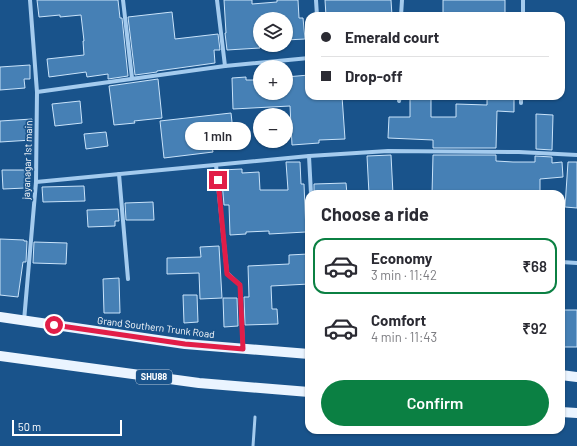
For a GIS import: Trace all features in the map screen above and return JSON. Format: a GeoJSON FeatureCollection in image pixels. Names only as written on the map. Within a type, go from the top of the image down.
{"type":"FeatureCollection","features":[{"type":"Feature","properties":{"kind":"main road","name":"Grand Southern Trunk Road"},"geometry":{"type":"LineString","coordinates":[[0,317],[185,344],[305,354]]}},
{"type":"Feature","properties":{"kind":"main road","name":"SHU88"},"geometry":{"type":"LineString","coordinates":[[0,356],[199,383],[305,392]]}},
{"type":"Feature","properties":{"kind":"main road"},"geometry":{"type":"LineString","coordinates":[[565,375],[577,376]]}},
{"type":"Feature","properties":{"kind":"main road"},"geometry":{"type":"LineString","coordinates":[[565,412],[577,413]]}},
{"type":"Feature","properties":{"kind":"street","name":"jayanagar 1st main"},"geometry":{"type":"LineString","coordinates":[[24,321],[36,182],[37,92],[30,0]]}},
{"type":"Feature","properties":{"kind":"street"},"geometry":{"type":"LineString","coordinates":[[123,0],[132,78]]}},
{"type":"Feature","properties":{"kind":"street"},"geometry":{"type":"LineString","coordinates":[[217,0],[225,66]]}},
{"type":"Feature","properties":{"kind":"street"},"geometry":{"type":"LineString","coordinates":[[316,0],[318,12]]}},
{"type":"Feature","properties":{"kind":"street"},"geometry":{"type":"LineString","coordinates":[[401,12],[402,0]]}},
{"type":"Feature","properties":{"kind":"street"},"geometry":{"type":"LineString","coordinates":[[523,0],[523,12]]}},
{"type":"Feature","properties":{"kind":"street"},"geometry":{"type":"LineString","coordinates":[[37,92],[225,66],[305,58]]}},
{"type":"Feature","properties":{"kind":"street"},"geometry":{"type":"LineString","coordinates":[[36,182],[309,156],[388,151],[519,152],[577,155]]}},
{"type":"Feature","properties":{"kind":"street"},"geometry":{"type":"LineString","coordinates":[[309,156],[310,190]]}},
{"type":"Feature","properties":{"kind":"street"},"geometry":{"type":"LineString","coordinates":[[216,165],[227,274],[240,285],[243,349]]}},
{"type":"Feature","properties":{"kind":"street"},"geometry":{"type":"LineString","coordinates":[[119,174],[128,279]]}},
{"type":"Feature","properties":{"kind":"street"},"geometry":{"type":"LineString","coordinates":[[565,262],[577,263]]}},
{"type":"Feature","properties":{"kind":"lane"},"geometry":{"type":"LineString","coordinates":[[253,446],[255,417]]}},
{"type":"Feature","properties":{"kind":"building"},"geometry":{"type":"Polygon","coordinates":[[[37,0],[118,0],[120,18],[122,18],[128,76],[108,79],[108,74],[87,77],[86,72],[49,77],[47,59],[84,55],[81,15],[39,17],[37,0]]]}},
{"type":"Feature","properties":{"kind":"building"},"geometry":{"type":"Polygon","coordinates":[[[224,0],[252,0],[252,4],[277,2],[277,0],[298,0],[299,18],[303,18],[305,39],[293,40],[293,12],[253,12],[253,48],[227,50],[224,0]]]}},
{"type":"Feature","properties":{"kind":"building"},"geometry":{"type":"Polygon","coordinates":[[[325,0],[391,0],[392,12],[326,12],[325,0]]]}},
{"type":"Feature","properties":{"kind":"building"},"geometry":{"type":"Polygon","coordinates":[[[443,0],[505,0],[505,12],[443,12],[443,0]]]}},
{"type":"Feature","properties":{"kind":"building"},"geometry":{"type":"Polygon","coordinates":[[[172,12],[175,39],[218,34],[220,50],[214,50],[215,63],[135,75],[128,17],[172,12]]]}},
{"type":"Feature","properties":{"kind":"building"},"geometry":{"type":"Polygon","coordinates":[[[30,65],[30,79],[24,79],[25,88],[0,90],[0,67],[30,65]]]}},
{"type":"Feature","properties":{"kind":"building"},"geometry":{"type":"Polygon","coordinates":[[[305,75],[305,100],[342,100],[345,139],[319,140],[319,143],[293,145],[293,108],[290,108],[290,106],[233,109],[232,78],[246,77],[246,80],[253,80],[253,100],[293,100],[293,76],[305,75]]]}},
{"type":"Feature","properties":{"kind":"building"},"geometry":{"type":"Polygon","coordinates":[[[158,79],[162,118],[114,125],[109,86],[158,79]]]}},
{"type":"Feature","properties":{"kind":"building"},"geometry":{"type":"Polygon","coordinates":[[[410,100],[431,100],[431,117],[456,117],[456,104],[487,105],[487,100],[514,100],[514,112],[497,111],[496,148],[433,148],[433,140],[388,138],[389,117],[410,117],[410,100]]]}},
{"type":"Feature","properties":{"kind":"building"},"geometry":{"type":"Polygon","coordinates":[[[80,101],[82,123],[55,126],[52,104],[80,101]]]}},
{"type":"Feature","properties":{"kind":"building"},"geometry":{"type":"Polygon","coordinates":[[[231,113],[234,140],[211,142],[213,152],[164,158],[160,121],[231,113]]]}},
{"type":"Feature","properties":{"kind":"building"},"geometry":{"type":"Polygon","coordinates":[[[536,114],[553,115],[552,150],[536,149],[536,114]]]}},
{"type":"Feature","properties":{"kind":"building"},"geometry":{"type":"Polygon","coordinates":[[[32,119],[32,140],[0,142],[0,121],[32,119]]]}},
{"type":"Feature","properties":{"kind":"building"},"geometry":{"type":"Polygon","coordinates":[[[106,132],[108,146],[86,149],[84,134],[106,132]]]}},
{"type":"Feature","properties":{"kind":"building"},"geometry":{"type":"Polygon","coordinates":[[[391,155],[393,190],[369,190],[367,156],[391,155]]]}},
{"type":"Feature","properties":{"kind":"building"},"geometry":{"type":"Polygon","coordinates":[[[433,155],[496,155],[496,161],[513,162],[535,162],[535,156],[552,157],[552,163],[562,162],[563,177],[540,179],[540,190],[432,190],[433,155]]]}},
{"type":"Feature","properties":{"kind":"building"},"geometry":{"type":"Polygon","coordinates":[[[286,162],[300,162],[301,184],[304,184],[305,232],[269,234],[269,231],[246,232],[246,234],[230,235],[229,205],[224,205],[221,170],[242,169],[242,173],[259,172],[260,190],[288,190],[286,162]]]}},
{"type":"Feature","properties":{"kind":"building"},"geometry":{"type":"Polygon","coordinates":[[[568,162],[577,162],[577,208],[565,207],[568,162]]]}},
{"type":"Feature","properties":{"kind":"building"},"geometry":{"type":"Polygon","coordinates":[[[2,170],[25,170],[26,188],[3,189],[2,170]]]}},
{"type":"Feature","properties":{"kind":"building"},"geometry":{"type":"Polygon","coordinates":[[[346,183],[347,190],[314,190],[314,184],[346,183]]]}},
{"type":"Feature","properties":{"kind":"building"},"geometry":{"type":"Polygon","coordinates":[[[84,186],[85,201],[43,202],[42,187],[84,186]]]}},
{"type":"Feature","properties":{"kind":"building"},"geometry":{"type":"Polygon","coordinates":[[[153,202],[154,220],[126,220],[125,203],[153,202]]]}},
{"type":"Feature","properties":{"kind":"building"},"geometry":{"type":"Polygon","coordinates":[[[118,209],[119,221],[115,221],[115,226],[88,227],[87,210],[118,209]]]}},
{"type":"Feature","properties":{"kind":"building"},"geometry":{"type":"Polygon","coordinates":[[[0,239],[27,241],[26,262],[23,262],[18,297],[0,295],[0,239]]]}},
{"type":"Feature","properties":{"kind":"building"},"geometry":{"type":"Polygon","coordinates":[[[34,242],[67,243],[66,264],[33,263],[34,242]]]}},
{"type":"Feature","properties":{"kind":"building"},"geometry":{"type":"Polygon","coordinates":[[[219,246],[222,298],[200,299],[199,273],[167,274],[167,258],[201,257],[200,247],[219,246]]]}},
{"type":"Feature","properties":{"kind":"building"},"geometry":{"type":"Polygon","coordinates":[[[305,254],[305,284],[271,286],[272,309],[277,309],[278,324],[245,325],[244,297],[249,297],[248,266],[289,264],[289,255],[305,254]]]}},
{"type":"Feature","properties":{"kind":"building"},"geometry":{"type":"Polygon","coordinates":[[[119,278],[120,313],[104,313],[103,279],[119,278]]]}},
{"type":"Feature","properties":{"kind":"building"},"geometry":{"type":"Polygon","coordinates":[[[183,295],[197,295],[198,322],[184,323],[183,295]]]}},
{"type":"Feature","properties":{"kind":"building"},"geometry":{"type":"Polygon","coordinates":[[[223,298],[237,298],[238,326],[224,327],[223,298]]]}},
{"type":"Feature","properties":{"kind":"building"},"geometry":{"type":"Polygon","coordinates":[[[565,310],[577,310],[577,347],[565,347],[565,310]]]}},
{"type":"Feature","properties":{"kind":"route"},"geometry":{"type":"LineString","coordinates":[[54,325],[185,344],[243,349],[240,285],[227,274],[218,180]]}}]}
